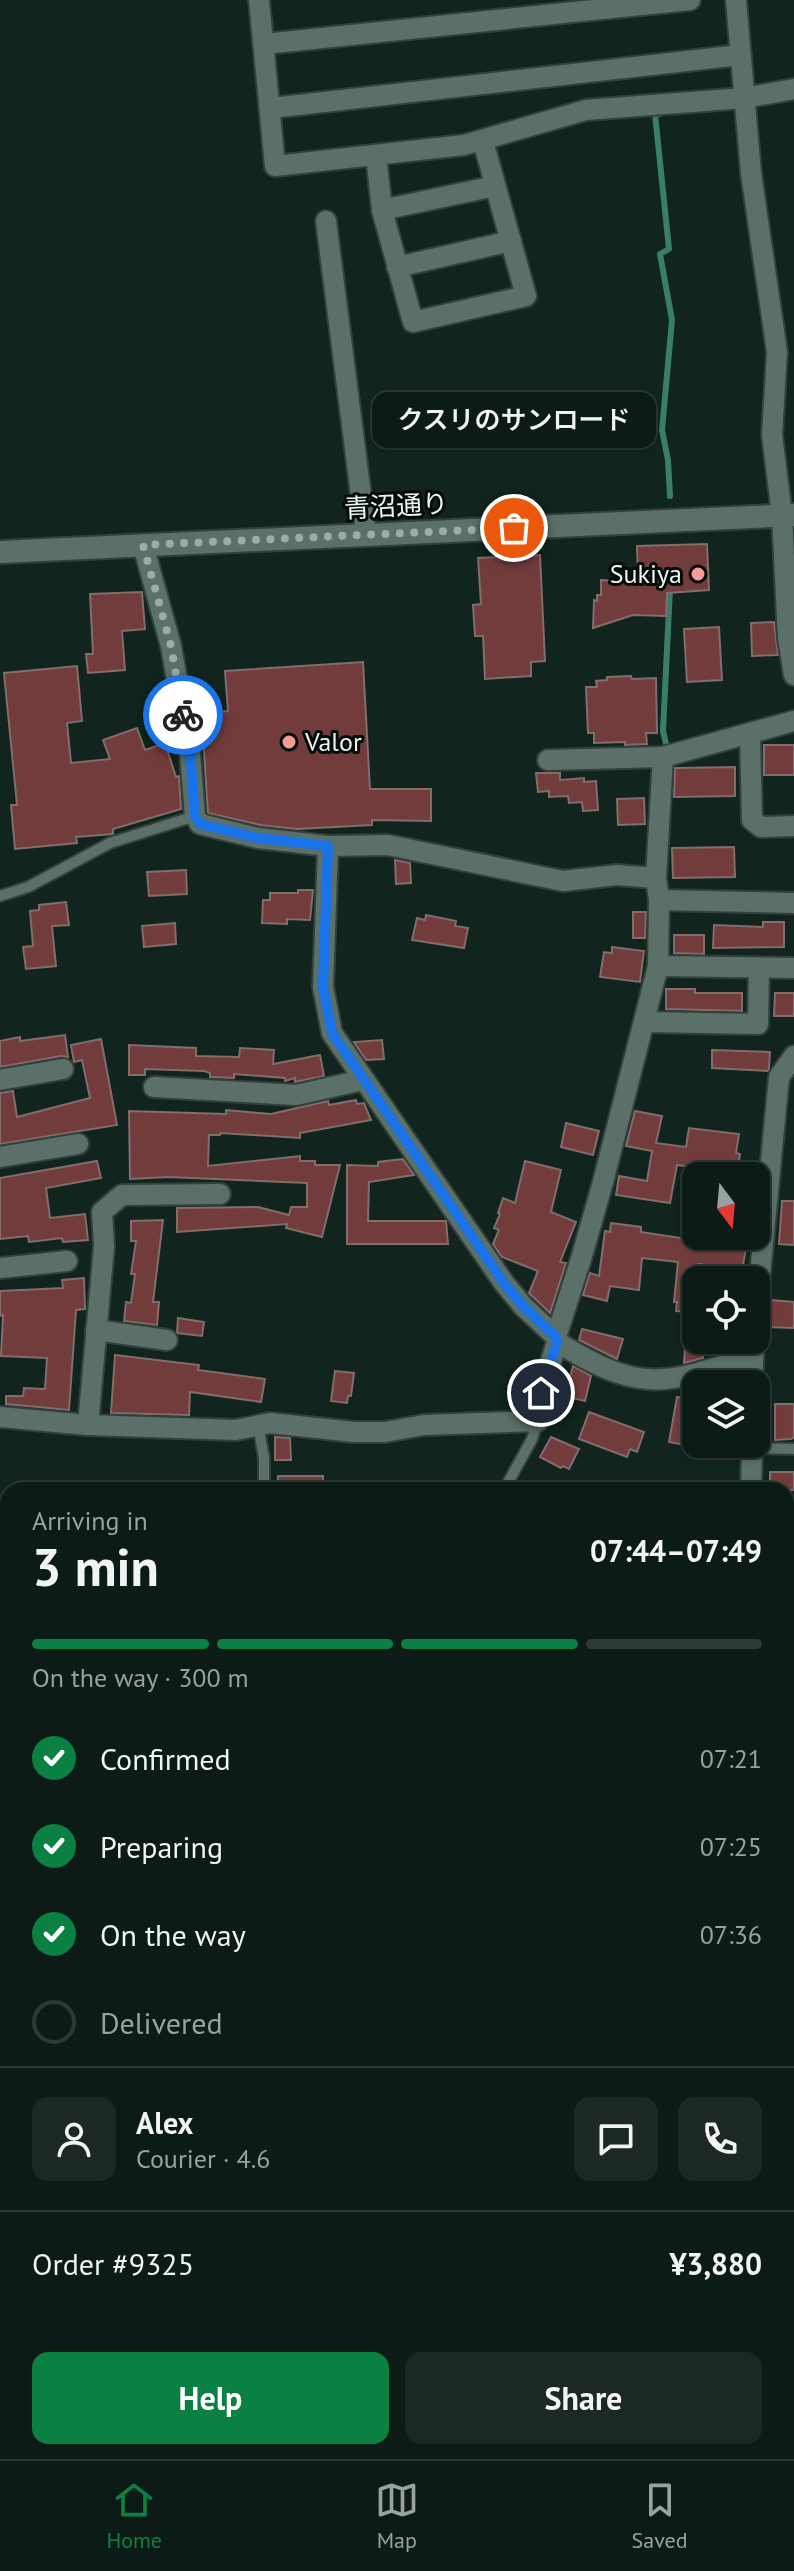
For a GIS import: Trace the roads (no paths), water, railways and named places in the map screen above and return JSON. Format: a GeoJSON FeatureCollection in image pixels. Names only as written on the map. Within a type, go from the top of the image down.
{"type":"FeatureCollection","features":[{"type":"Feature","properties":{"kind":"street"},"geometry":{"type":"LineString","coordinates":[[259,0],[275,166],[464,145],[586,110],[744,98],[794,89]]}},
{"type":"Feature","properties":{"kind":"street"},"geometry":{"type":"LineString","coordinates":[[264,44],[690,0]]}},
{"type":"Feature","properties":{"kind":"street"},"geometry":{"type":"LineString","coordinates":[[736,0],[751,173],[777,352],[772,435],[788,515],[788,638],[794,675]]}},
{"type":"Feature","properties":{"kind":"street"},"geometry":{"type":"LineString","coordinates":[[271,108],[740,55]]}},
{"type":"Feature","properties":{"kind":"street"},"geometry":{"type":"LineString","coordinates":[[376,155],[382,210],[413,322],[526,296],[483,141]]}},
{"type":"Feature","properties":{"kind":"street"},"geometry":{"type":"LineString","coordinates":[[382,210],[495,186]]}},
{"type":"Feature","properties":{"kind":"street"},"geometry":{"type":"LineString","coordinates":[[326,221],[366,535]]}},
{"type":"Feature","properties":{"kind":"street"},"geometry":{"type":"LineString","coordinates":[[397,267],[511,241]]}},
{"type":"Feature","properties":{"kind":"street","name":"青沼通り"},"geometry":{"type":"LineString","coordinates":[[0,552],[788,515]]}},
{"type":"Feature","properties":{"kind":"street"},"geometry":{"type":"LineString","coordinates":[[143,545],[171,646],[190,754],[195,816],[200,824],[258,838],[328,846],[388,845],[563,881],[617,875],[656,878]]}},
{"type":"Feature","properties":{"kind":"street"},"geometry":{"type":"LineString","coordinates":[[548,760],[663,757],[794,721]]}},
{"type":"Feature","properties":{"kind":"street"},"geometry":{"type":"LineString","coordinates":[[750,734],[752,820],[761,827],[794,826]]}},
{"type":"Feature","properties":{"kind":"street"},"geometry":{"type":"LineString","coordinates":[[0,1417],[88,1425],[236,1430],[270,1423],[354,1432],[385,1432],[424,1425],[538,1421],[541,1393],[586,1244],[658,966],[659,900],[656,878],[663,757]]}},
{"type":"Feature","properties":{"kind":"street"},"geometry":{"type":"LineString","coordinates":[[328,846],[323,987],[326,1010],[336,1041],[504,1283],[556,1340],[595,1366],[632,1378],[660,1381],[693,1375],[740,1354]]}},
{"type":"Feature","properties":{"kind":"street"},"geometry":{"type":"LineString","coordinates":[[659,900],[794,903]]}},
{"type":"Feature","properties":{"kind":"street"},"geometry":{"type":"LineString","coordinates":[[658,966],[794,968]]}},
{"type":"Feature","properties":{"kind":"street"},"geometry":{"type":"LineString","coordinates":[[645,1022],[758,1024],[759,968]]}},
{"type":"Feature","properties":{"kind":"street"},"geometry":{"type":"LineString","coordinates":[[762,1266],[781,1100],[779,1077],[794,1056]]}},
{"type":"Feature","properties":{"kind":"street"},"geometry":{"type":"LineString","coordinates":[[0,1080],[63,1069]]}},
{"type":"Feature","properties":{"kind":"street"},"geometry":{"type":"LineString","coordinates":[[154,1087],[296,1095],[363,1080]]}},
{"type":"Feature","properties":{"kind":"street"},"geometry":{"type":"LineString","coordinates":[[0,1157],[78,1144]]}},
{"type":"Feature","properties":{"kind":"street"},"geometry":{"type":"LineString","coordinates":[[88,1425],[104,1246],[102,1212],[122,1195],[220,1194]]}},
{"type":"Feature","properties":{"kind":"street"},"geometry":{"type":"LineString","coordinates":[[0,1268],[67,1261]]}},
{"type":"Feature","properties":{"kind":"street"},"geometry":{"type":"LineString","coordinates":[[96,1330],[167,1340]]}},
{"type":"Feature","properties":{"kind":"street"},"geometry":{"type":"LineString","coordinates":[[751,1482],[752,1458]]}},
{"type":"Feature","properties":{"kind":"lane"},"geometry":{"type":"LineString","coordinates":[[0,896],[28,887],[110,843],[195,816]]}},
{"type":"Feature","properties":{"kind":"lane"},"geometry":{"type":"LineString","coordinates":[[508,1482],[532,1439],[538,1421]]}},
{"type":"Feature","properties":{"kind":"lane"},"geometry":{"type":"LineString","coordinates":[[258,1425],[264,1458],[264,1482]]}},
{"type":"Feature","properties":{"kind":"lane"},"geometry":{"type":"LineString","coordinates":[[770,1447],[794,1449]]}},
{"type":"Feature","properties":{"kind":"waterway"},"geometry":{"type":"LineString","coordinates":[[660,114],[655,114],[669,249],[660,254],[672,320],[662,430],[670,496]]}},
{"type":"Feature","properties":{"kind":"waterway"},"geometry":{"type":"LineString","coordinates":[[667,748],[663,731],[670,588]]}},
{"type":"Feature","properties":{"kind":"place","name":"クスリのサンロード"},"geometry":{"type":"Point","coordinates":[514,528]}},
{"type":"Feature","properties":{"kind":"place","name":"Sukiya"},"geometry":{"type":"Point","coordinates":[698,574]}},
{"type":"Feature","properties":{"kind":"place","name":"Valor"},"geometry":{"type":"Point","coordinates":[289,742]}}]}
